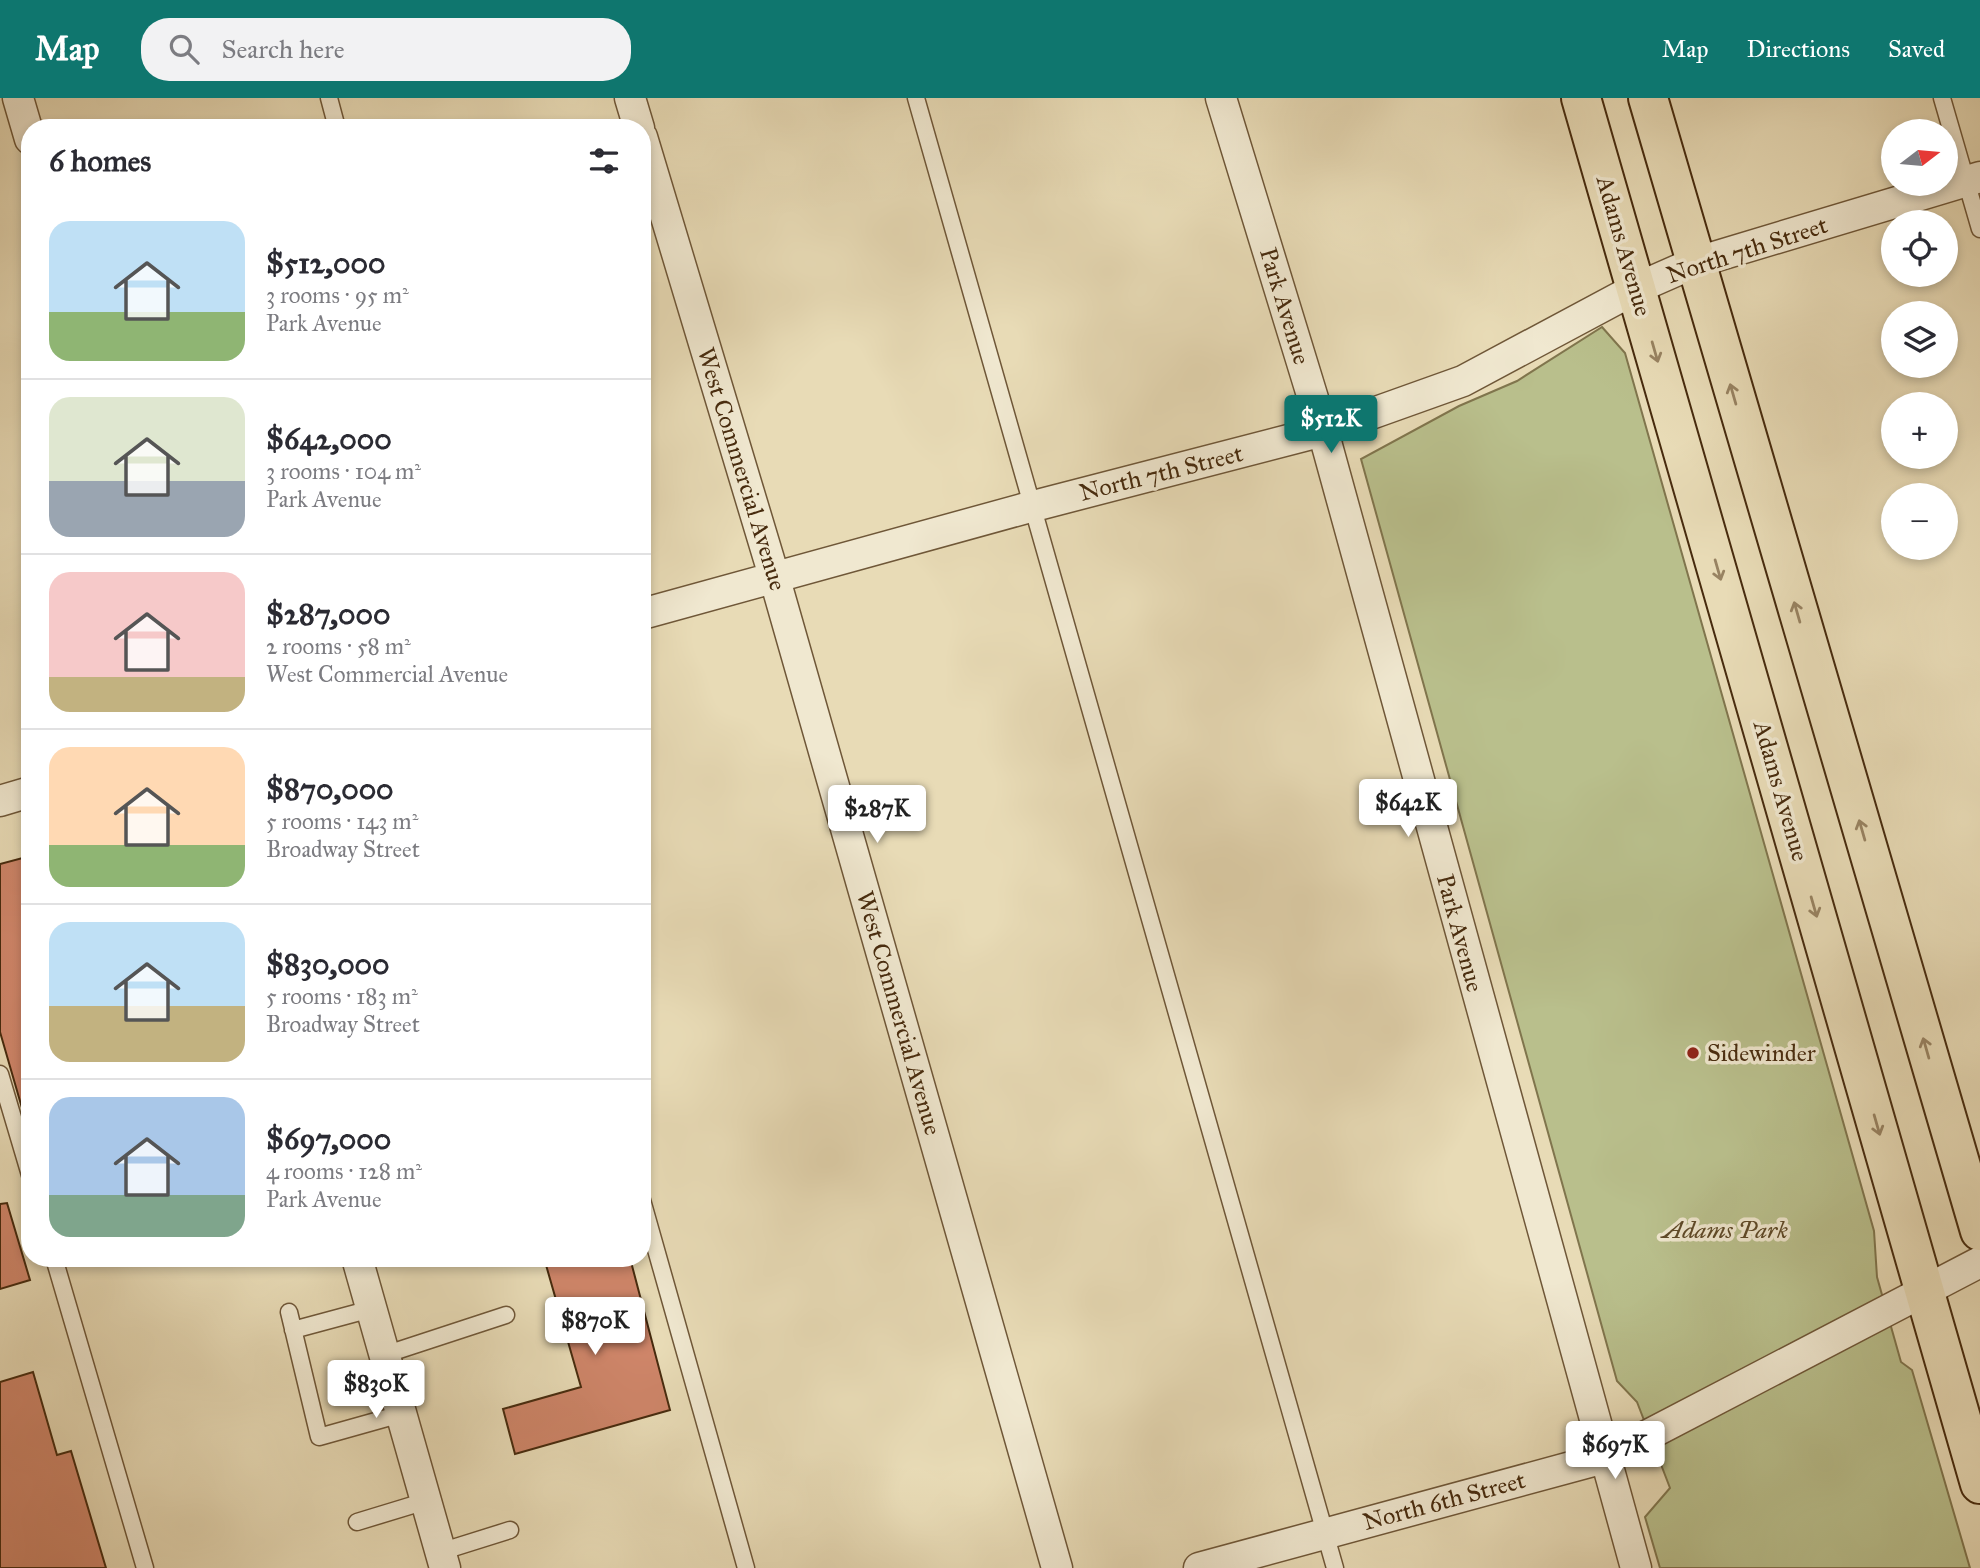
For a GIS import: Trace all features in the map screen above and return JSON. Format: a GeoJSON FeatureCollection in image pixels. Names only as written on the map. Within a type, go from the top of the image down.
{"type":"FeatureCollection","features":[{"type":"Feature","properties":{"kind":"main road","name":"Adams Avenue"},"geometry":{"type":"LineString","coordinates":[[1581,98],[1980,1484]]}},
{"type":"Feature","properties":{"kind":"main road"},"geometry":{"type":"LineString","coordinates":[[1648,98],[1694,263],[1980,1231]]}},
{"type":"Feature","properties":{"kind":"street"},"geometry":{"type":"LineString","coordinates":[[18,98],[24,119]]}},
{"type":"Feature","properties":{"kind":"street"},"geometry":{"type":"LineString","coordinates":[[631,98],[637,119]]}},
{"type":"Feature","properties":{"kind":"street","name":"Park Avenue"},"geometry":{"type":"LineString","coordinates":[[1221,98],[1323,431],[1636,1568]]}},
{"type":"Feature","properties":{"kind":"street","name":"West Commercial Avenue"},"geometry":{"type":"LineString","coordinates":[[651,167],[774,576],[1057,1568]]}},
{"type":"Feature","properties":{"kind":"street","name":"North 7th Street"},"geometry":{"type":"LineString","coordinates":[[651,611],[1030,507],[1323,431],[1463,381],[1637,288],[1694,263],[1973,179]]}},
{"type":"Feature","properties":{"kind":"street"},"geometry":{"type":"LineString","coordinates":[[0,801],[21,795]]}},
{"type":"Feature","properties":{"kind":"street","name":"North 6th Street"},"geometry":{"type":"LineString","coordinates":[[1199,1568],[1604,1458],[1980,1262]]}},
{"type":"Feature","properties":{"kind":"street"},"geometry":{"type":"LineString","coordinates":[[359,1267],[443,1560]]}},
{"type":"Feature","properties":{"kind":"lane"},"geometry":{"type":"LineString","coordinates":[[329,98],[335,119]]}},
{"type":"Feature","properties":{"kind":"lane"},"geometry":{"type":"LineString","coordinates":[[916,98],[1030,507],[1335,1568]]}},
{"type":"Feature","properties":{"kind":"lane"},"geometry":{"type":"LineString","coordinates":[[1942,98],[1973,179],[1980,229]]}},
{"type":"Feature","properties":{"kind":"lane"},"geometry":{"type":"LineString","coordinates":[[0,1074],[21,1145]]}},
{"type":"Feature","properties":{"kind":"lane"},"geometry":{"type":"LineString","coordinates":[[651,1232],[746,1568]]}},
{"type":"Feature","properties":{"kind":"lane"},"geometry":{"type":"LineString","coordinates":[[57,1267],[145,1568]]}},
{"type":"Feature","properties":{"kind":"lane"},"geometry":{"type":"LineString","coordinates":[[293,1330],[371,1309]]}},
{"type":"Feature","properties":{"kind":"lane"},"geometry":{"type":"LineString","coordinates":[[289,1312],[319,1437],[401,1413]]}},
{"type":"Feature","properties":{"kind":"lane"},"geometry":{"type":"LineString","coordinates":[[384,1355],[506,1315]]}},
{"type":"Feature","properties":{"kind":"lane"},"geometry":{"type":"LineString","coordinates":[[357,1522],[426,1501]]}},
{"type":"Feature","properties":{"kind":"lane"},"geometry":{"type":"LineString","coordinates":[[443,1560],[510,1530]]}},
{"type":"Feature","properties":{"kind":"green space","name":"Adams Park"},"geometry":{"type":"Polygon","coordinates":[[[1602,327],[1625,353],[1874,1231],[1877,1277],[1901,1362],[1912,1370],[1970,1568],[1660,1568],[1645,1517],[1670,1488],[1637,1402],[1617,1381],[1361,459],[1459,406],[1517,381],[1602,327]]]}},
{"type":"Feature","properties":{"kind":"building"},"geometry":{"type":"Polygon","coordinates":[[[21,858],[21,1105],[0,1032],[0,864],[21,858]]]}},
{"type":"Feature","properties":{"kind":"building"},"geometry":{"type":"Polygon","coordinates":[[[7,1203],[21,1250],[21,1267],[26,1267],[30,1280],[0,1289],[0,1204],[7,1203]]]}},
{"type":"Feature","properties":{"kind":"building"},"geometry":{"type":"Polygon","coordinates":[[[547,1267],[632,1267],[670,1410],[515,1454],[503,1409],[581,1387],[547,1267]]]}},
{"type":"Feature","properties":{"kind":"building"},"geometry":{"type":"Polygon","coordinates":[[[33,1372],[57,1455],[71,1451],[106,1568],[0,1568],[0,1382],[33,1372]]]}},
{"type":"Feature","properties":{"kind":"place","name":"Sidewinder"},"geometry":{"type":"Point","coordinates":[1693,1053]}}]}
